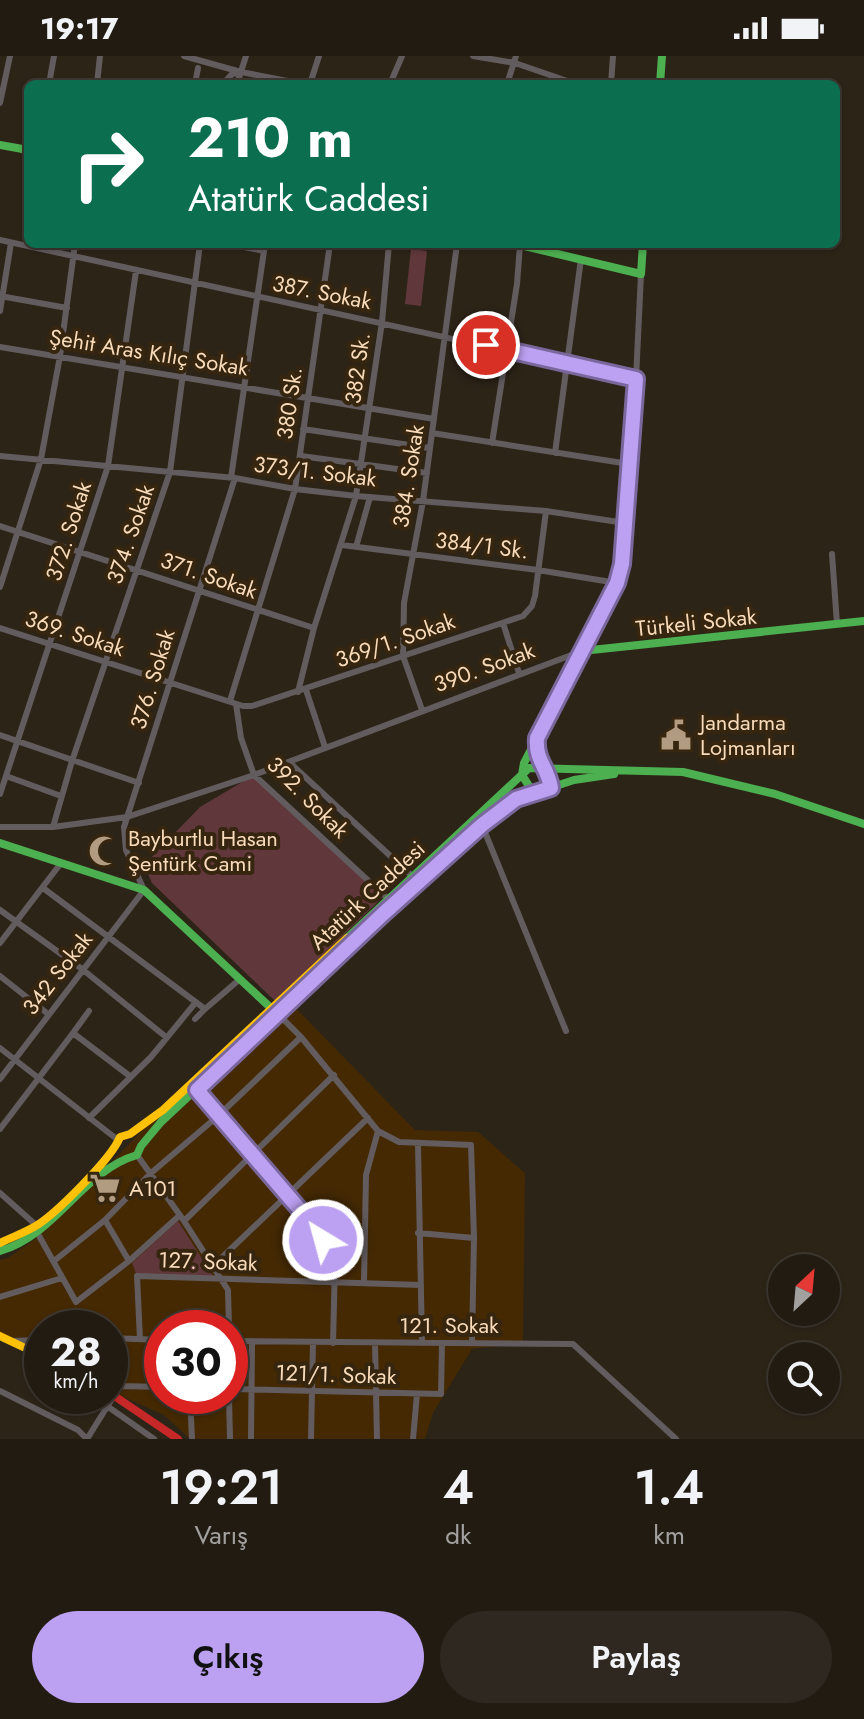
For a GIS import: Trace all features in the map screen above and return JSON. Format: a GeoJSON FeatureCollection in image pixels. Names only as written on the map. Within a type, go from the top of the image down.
{"type":"FeatureCollection","features":[{"type":"Feature","properties":{"kind":"main road"},"geometry":{"type":"LineString","coordinates":[[660,80],[662,56]]}},
{"type":"Feature","properties":{"kind":"main road"},"geometry":{"type":"LineString","coordinates":[[0,145],[24,149]]}},
{"type":"Feature","properties":{"kind":"main road"},"geometry":{"type":"LineString","coordinates":[[535,248],[641,274],[643,248]]}},
{"type":"Feature","properties":{"kind":"main road","name":"Türkeli Sokak"},"geometry":{"type":"LineString","coordinates":[[582,651],[864,621]]}},
{"type":"Feature","properties":{"kind":"main road"},"geometry":{"type":"LineString","coordinates":[[534,794],[522,775],[524,763],[582,651]]}},
{"type":"Feature","properties":{"kind":"main road"},"geometry":{"type":"LineString","coordinates":[[537,738],[537,758],[549,777],[551,788]]}},
{"type":"Feature","properties":{"kind":"main road","name":"Atatürk Caddesi"},"geometry":{"type":"LineString","coordinates":[[0,1251],[18,1246],[102,1175],[139,1150],[161,1122],[197,1090],[387,898],[529,768],[659,772]]}},
{"type":"Feature","properties":{"kind":"main road","name":"Atatürk Caddesi"},"geometry":{"type":"LineString","coordinates":[[0,1243],[37,1230],[100,1167],[123,1135],[130,1134],[163,1110],[482,825],[516,799],[574,780],[611,774],[683,772],[734,782],[864,824]]}},
{"type":"Feature","properties":{"kind":"main road"},"geometry":{"type":"LineString","coordinates":[[0,843],[144,890],[274,1011]]}},
{"type":"Feature","properties":{"kind":"main road"},"geometry":{"type":"LineString","coordinates":[[130,1134],[139,1139],[139,1150]]}},
{"type":"Feature","properties":{"kind":"main road"},"geometry":{"type":"LineString","coordinates":[[117,1144],[121,1156],[127,1158]]}},
{"type":"Feature","properties":{"kind":"main road"},"geometry":{"type":"LineString","coordinates":[[0,1336],[24,1347]]}},
{"type":"Feature","properties":{"kind":"main road"},"geometry":{"type":"LineString","coordinates":[[128,1405],[178,1439]]}},
{"type":"Feature","properties":{"kind":"street"},"geometry":{"type":"LineString","coordinates":[[0,103],[10,56]]}},
{"type":"Feature","properties":{"kind":"street"},"geometry":{"type":"LineString","coordinates":[[50,80],[54,56]]}},
{"type":"Feature","properties":{"kind":"street"},"geometry":{"type":"LineString","coordinates":[[97,80],[100,56]]}},
{"type":"Feature","properties":{"kind":"street"},"geometry":{"type":"LineString","coordinates":[[184,56],[282,80]]}},
{"type":"Feature","properties":{"kind":"street"},"geometry":{"type":"LineString","coordinates":[[238,80],[246,56]]}},
{"type":"Feature","properties":{"kind":"street"},"geometry":{"type":"LineString","coordinates":[[311,80],[319,56]]}},
{"type":"Feature","properties":{"kind":"street"},"geometry":{"type":"LineString","coordinates":[[392,80],[402,56]]}},
{"type":"Feature","properties":{"kind":"street"},"geometry":{"type":"LineString","coordinates":[[473,56],[516,60],[566,80]]}},
{"type":"Feature","properties":{"kind":"street"},"geometry":{"type":"LineString","coordinates":[[611,80],[613,56]]}},
{"type":"Feature","properties":{"kind":"street"},"geometry":{"type":"LineString","coordinates":[[508,80],[516,60]]}},
{"type":"Feature","properties":{"kind":"street"},"geometry":{"type":"LineString","coordinates":[[196,80],[198,68]]}},
{"type":"Feature","properties":{"kind":"street"},"geometry":{"type":"LineString","coordinates":[[227,80],[232,74],[241,72]]}},
{"type":"Feature","properties":{"kind":"street","name":"387. Sokak"},"geometry":{"type":"LineString","coordinates":[[0,240],[24,246]]}},
{"type":"Feature","properties":{"kind":"street"},"geometry":{"type":"LineString","coordinates":[[0,311],[11,243]]}},
{"type":"Feature","properties":{"kind":"street","name":"387. Sokak"},"geometry":{"type":"LineString","coordinates":[[33,248],[636,379]]}},
{"type":"Feature","properties":{"kind":"street"},"geometry":{"type":"LineString","coordinates":[[0,587],[41,459],[60,356],[74,248]]}},
{"type":"Feature","properties":{"kind":"street","name":"374. Sokak"},"geometry":{"type":"LineString","coordinates":[[53,827],[104,662],[170,472],[200,248]]}},
{"type":"Feature","properties":{"kind":"street","name":"376. Sokak"},"geometry":{"type":"LineString","coordinates":[[144,890],[126,850],[123,834],[233,478],[264,248]]}},
{"type":"Feature","properties":{"kind":"street","name":"380 Sk."},"geometry":{"type":"LineString","coordinates":[[233,702],[295,489],[329,248]]}},
{"type":"Feature","properties":{"kind":"street","name":"382 Sk."},"geometry":{"type":"LineString","coordinates":[[302,691],[314,628],[356,496],[382,322],[389,248]]}},
{"type":"Feature","properties":{"kind":"street","name":"384. Sokak"},"geometry":{"type":"LineString","coordinates":[[422,710],[403,656],[404,603],[423,501],[456,248]]}},
{"type":"Feature","properties":{"kind":"street"},"geometry":{"type":"LineString","coordinates":[[492,443],[507,349],[518,248]]}},
{"type":"Feature","properties":{"kind":"street"},"geometry":{"type":"LineString","coordinates":[[555,453],[581,259]]}},
{"type":"Feature","properties":{"kind":"street","name":"372. Sokak"},"geometry":{"type":"LineString","coordinates":[[0,794],[108,466],[136,271]]}},
{"type":"Feature","properties":{"kind":"street"},"geometry":{"type":"LineString","coordinates":[[582,651],[617,583],[625,523],[641,274]]}},
{"type":"Feature","properties":{"kind":"street"},"geometry":{"type":"LineString","coordinates":[[1,296],[67,308]]}},
{"type":"Feature","properties":{"kind":"street","name":"Şehit Aras Kılıç Sokak"},"geometry":{"type":"LineString","coordinates":[[0,347],[434,419]]}},
{"type":"Feature","properties":{"kind":"street"},"geometry":{"type":"LineString","coordinates":[[303,429],[429,448]]}},
{"type":"Feature","properties":{"kind":"street"},"geometry":{"type":"LineString","coordinates":[[432,433],[629,464]]}},
{"type":"Feature","properties":{"kind":"street","name":"373/1. Sokak"},"geometry":{"type":"LineString","coordinates":[[0,456],[233,478],[356,496],[546,511],[625,523]]}},
{"type":"Feature","properties":{"kind":"street"},"geometry":{"type":"LineString","coordinates":[[301,456],[427,473]]}},
{"type":"Feature","properties":{"kind":"street"},"geometry":{"type":"LineString","coordinates":[[356,547],[370,497]]}},
{"type":"Feature","properties":{"kind":"street"},"geometry":{"type":"LineString","coordinates":[[538,570],[546,511]]}},
{"type":"Feature","properties":{"kind":"street","name":"371. Sokak"},"geometry":{"type":"LineString","coordinates":[[0,526],[314,628]]}},
{"type":"Feature","properties":{"kind":"street","name":"384/1 Sk."},"geometry":{"type":"LineString","coordinates":[[342,545],[617,583]]}},
{"type":"Feature","properties":{"kind":"street"},"geometry":{"type":"LineString","coordinates":[[832,554],[837,624]]}},
{"type":"Feature","properties":{"kind":"street","name":"369/1. Sokak"},"geometry":{"type":"LineString","coordinates":[[233,702],[252,706],[523,616],[532,606],[538,570]]}},
{"type":"Feature","properties":{"kind":"street"},"geometry":{"type":"LineString","coordinates":[[503,623],[519,673]]}},
{"type":"Feature","properties":{"kind":"street","name":"369. Sokak"},"geometry":{"type":"LineString","coordinates":[[0,628],[233,702]]}},
{"type":"Feature","properties":{"kind":"street","name":"390. Sokak"},"geometry":{"type":"LineString","coordinates":[[0,827],[53,827],[127,817],[254,775],[582,651]]}},
{"type":"Feature","properties":{"kind":"street"},"geometry":{"type":"LineString","coordinates":[[302,691],[325,747]]}},
{"type":"Feature","properties":{"kind":"street","name":"392. Sokak"},"geometry":{"type":"LineString","coordinates":[[233,702],[254,775],[387,898]]}},
{"type":"Feature","properties":{"kind":"street"},"geometry":{"type":"LineString","coordinates":[[0,735],[139,783]]}},
{"type":"Feature","properties":{"kind":"street"},"geometry":{"type":"LineString","coordinates":[[289,762],[413,877]]}},
{"type":"Feature","properties":{"kind":"street"},"geometry":{"type":"LineString","coordinates":[[6,776],[61,796]]}},
{"type":"Feature","properties":{"kind":"street"},"geometry":{"type":"LineString","coordinates":[[482,825],[566,1031]]}},
{"type":"Feature","properties":{"kind":"street"},"geometry":{"type":"LineString","coordinates":[[0,943],[61,863]]}},
{"type":"Feature","properties":{"kind":"street"},"geometry":{"type":"LineString","coordinates":[[43,888],[205,1009]]}},
{"type":"Feature","properties":{"kind":"street","name":"342 Sokak"},"geometry":{"type":"LineString","coordinates":[[0,1079],[144,890]]}},
{"type":"Feature","properties":{"kind":"street"},"geometry":{"type":"LineString","coordinates":[[0,910],[82,969],[166,1037]]}},
{"type":"Feature","properties":{"kind":"street"},"geometry":{"type":"LineString","coordinates":[[0,976],[48,1014]]}},
{"type":"Feature","properties":{"kind":"street"},"geometry":{"type":"LineString","coordinates":[[195,1019],[240,979]]}},
{"type":"Feature","properties":{"kind":"street"},"geometry":{"type":"LineString","coordinates":[[89,1118],[131,1077],[196,1002]]}},
{"type":"Feature","properties":{"kind":"street"},"geometry":{"type":"LineString","coordinates":[[0,1129],[89,1011]]}},
{"type":"Feature","properties":{"kind":"street"},"geometry":{"type":"LineString","coordinates":[[274,1011],[334,1075],[378,1131],[399,1142],[471,1145],[474,1238],[472,1343]]}},
{"type":"Feature","properties":{"kind":"street"},"geometry":{"type":"LineString","coordinates":[[73,1033],[131,1077]]}},
{"type":"Feature","properties":{"kind":"street"},"geometry":{"type":"LineString","coordinates":[[54,1261],[105,1220],[151,1173],[218,1116],[301,1037]]}},
{"type":"Feature","properties":{"kind":"street"},"geometry":{"type":"LineString","coordinates":[[0,1048],[117,1144]]}},
{"type":"Feature","properties":{"kind":"street"},"geometry":{"type":"LineString","coordinates":[[0,1193],[37,1230],[76,1302],[254,1156],[334,1075]]}},
{"type":"Feature","properties":{"kind":"street"},"geometry":{"type":"LineString","coordinates":[[197,1090],[313,1225],[335,1263],[333,1343]]}},
{"type":"Feature","properties":{"kind":"street"},"geometry":{"type":"LineString","coordinates":[[213,1266],[368,1118]]}},
{"type":"Feature","properties":{"kind":"street"},"geometry":{"type":"LineString","coordinates":[[364,1282],[366,1175],[378,1131]]}},
{"type":"Feature","properties":{"kind":"street"},"geometry":{"type":"LineString","coordinates":[[418,1144],[422,1343]]}},
{"type":"Feature","properties":{"kind":"street"},"geometry":{"type":"LineString","coordinates":[[139,1150],[228,1290],[229,1310]]}},
{"type":"Feature","properties":{"kind":"street"},"geometry":{"type":"LineString","coordinates":[[105,1220],[129,1261]]}},
{"type":"Feature","properties":{"kind":"street"},"geometry":{"type":"LineString","coordinates":[[418,1233],[474,1238]]}},
{"type":"Feature","properties":{"kind":"street","name":"127. Sokak"},"geometry":{"type":"LineString","coordinates":[[140,1339],[137,1276],[421,1285]]}},
{"type":"Feature","properties":{"kind":"street"},"geometry":{"type":"LineString","coordinates":[[0,1297],[62,1278]]}},
{"type":"Feature","properties":{"kind":"street"},"geometry":{"type":"LineString","coordinates":[[128,1338],[144,1339]]}},
{"type":"Feature","properties":{"kind":"street"},"geometry":{"type":"LineString","coordinates":[[12,1341],[24,1341]]}},
{"type":"Feature","properties":{"kind":"street","name":"121. Sokak"},"geometry":{"type":"LineString","coordinates":[[248,1342],[573,1344],[676,1439]]}},
{"type":"Feature","properties":{"kind":"street"},"geometry":{"type":"LineString","coordinates":[[251,1439],[252,1342]]}},
{"type":"Feature","properties":{"kind":"street"},"geometry":{"type":"LineString","coordinates":[[311,1439],[313,1342]]}},
{"type":"Feature","properties":{"kind":"street"},"geometry":{"type":"LineString","coordinates":[[375,1343],[377,1439]]}},
{"type":"Feature","properties":{"kind":"street","name":"121/1. Sokak"},"geometry":{"type":"LineString","coordinates":[[251,1389],[441,1394],[442,1344]]}},
{"type":"Feature","properties":{"kind":"street"},"geometry":{"type":"LineString","coordinates":[[0,1391],[78,1430],[87,1439],[102,1414]]}},
{"type":"Feature","properties":{"kind":"street"},"geometry":{"type":"LineString","coordinates":[[413,1439],[417,1394]]}},
{"type":"Feature","properties":{"kind":"street"},"geometry":{"type":"LineString","coordinates":[[118,1414],[154,1439]]}},
{"type":"Feature","properties":{"kind":"street"},"geometry":{"type":"LineString","coordinates":[[191,1414],[192,1439]]}},
{"type":"Feature","properties":{"kind":"street"},"geometry":{"type":"LineString","coordinates":[[229,1414],[230,1439]]}},
{"type":"Feature","properties":{"kind":"shaded area"},"geometry":{"type":"Polygon","coordinates":[[[411,249],[427,251],[421,306],[405,304],[411,249]]]}},
{"type":"Feature","properties":{"kind":"shaded area"},"geometry":{"type":"Polygon","coordinates":[[[254,775],[384,896],[275,1001],[152,883],[144,865],[200,807],[254,775]]]}},
{"type":"Feature","properties":{"kind":"shaded area"},"geometry":{"type":"Polygon","coordinates":[[[286,998],[415,1130],[478,1132],[525,1173],[523,1343],[472,1349],[433,1413],[425,1439],[190,1439],[162,1414],[248,1414],[248,1310],[144,1310],[144,1406],[128,1399],[128,1310],[24,1310],[24,1351],[0,1338],[0,1260],[8,1258],[38,1237],[181,1091],[286,998]]]}},
{"type":"Feature","properties":{"kind":"shaded area"},"geometry":{"type":"Polygon","coordinates":[[[178,1221],[215,1279],[137,1276],[132,1263],[178,1221]]]}},
{"type":"Feature","properties":{"kind":"traffic: fast"},"geometry":{"type":"LineString","coordinates":[[660,80],[662,56]]}},
{"type":"Feature","properties":{"kind":"traffic: fast"},"geometry":{"type":"LineString","coordinates":[[0,145],[24,149]]}},
{"type":"Feature","properties":{"kind":"traffic: fast"},"geometry":{"type":"LineString","coordinates":[[533,248],[641,274],[643,248]]}},
{"type":"Feature","properties":{"kind":"traffic: fast"},"geometry":{"type":"LineString","coordinates":[[534,794],[522,775],[524,763],[582,651],[864,621]]}},
{"type":"Feature","properties":{"kind":"traffic: fast"},"geometry":{"type":"LineString","coordinates":[[536,743],[551,788]]}},
{"type":"Feature","properties":{"kind":"traffic: fast"},"geometry":{"type":"LineString","coordinates":[[347,938],[529,768],[683,772],[775,794],[864,824]]}},
{"type":"Feature","properties":{"kind":"traffic: fast"},"geometry":{"type":"LineString","coordinates":[[0,1251],[37,1232],[100,1174],[137,1155],[161,1122],[492,816],[516,799],[574,780],[614,774]]}},
{"type":"Feature","properties":{"kind":"traffic: fast"},"geometry":{"type":"LineString","coordinates":[[0,843],[144,890],[272,1009]]}},
{"type":"Feature","properties":{"kind":"traffic: slow"},"geometry":{"type":"LineString","coordinates":[[0,1243],[34,1227],[55,1211],[95,1172],[120,1137],[130,1134],[163,1110],[347,938]]}},
{"type":"Feature","properties":{"kind":"traffic: slow"},"geometry":{"type":"LineString","coordinates":[[0,1336],[24,1347]]}},
{"type":"Feature","properties":{"kind":"traffic: jam"},"geometry":{"type":"LineString","coordinates":[[128,1405],[178,1439]]}},
{"type":"Feature","properties":{"kind":"place","name":"Jandarma Lojmanları"},"geometry":{"type":"Point","coordinates":[676,735]}},
{"type":"Feature","properties":{"kind":"place","name":"Bayburtlu Hasan Şentürk Cami"},"geometry":{"type":"Point","coordinates":[104,851]}},
{"type":"Feature","properties":{"kind":"place","name":"A101"},"geometry":{"type":"Point","coordinates":[105,1188]}},
{"type":"Feature","properties":{"kind":"route"},"geometry":{"type":"LineString","coordinates":[[323,1240],[197,1090],[384,913],[492,816],[516,799],[551,788],[549,777],[537,758],[537,738],[617,583],[622,564],[636,379],[486,345]]}}]}
